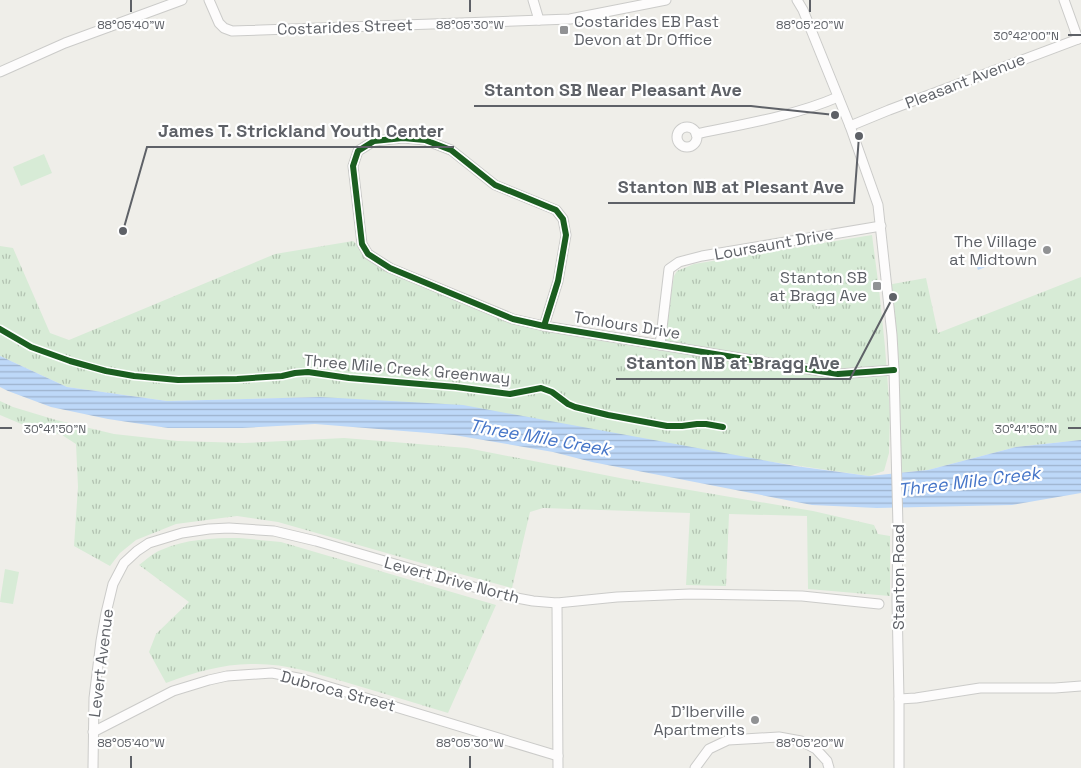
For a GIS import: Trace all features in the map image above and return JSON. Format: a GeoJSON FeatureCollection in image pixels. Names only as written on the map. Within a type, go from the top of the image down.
{"type":"FeatureCollection","features":[{"type":"Feature","properties":{"kind":"street"},"geometry":{"type":"LineString","coordinates":[[0,72],[65,43],[182,0]]}},
{"type":"Feature","properties":{"kind":"street","name":"Costarides Street"},"geometry":{"type":"LineString","coordinates":[[209,0],[219,23],[224,28],[232,31],[570,19],[666,0]]}},
{"type":"Feature","properties":{"kind":"street"},"geometry":{"type":"LineString","coordinates":[[533,0],[539,20]]}},
{"type":"Feature","properties":{"kind":"street"},"geometry":{"type":"LineString","coordinates":[[790,0],[803,10]]}},
{"type":"Feature","properties":{"kind":"street","name":"Stanton Road"},"geometry":{"type":"LineString","coordinates":[[797,0],[803,10],[850,126],[878,205],[894,370],[898,527],[899,768]]}},
{"type":"Feature","properties":{"kind":"street","name":"Stanton Road"},"geometry":{"type":"LineString","coordinates":[[803,0],[803,10]]}},
{"type":"Feature","properties":{"kind":"street"},"geometry":{"type":"LineString","coordinates":[[1064,0],[1079,38]]}},
{"type":"Feature","properties":{"kind":"street","name":"Pleasant Avenue"},"geometry":{"type":"LineString","coordinates":[[850,126],[1079,38]]}},
{"type":"Feature","properties":{"kind":"street"},"geometry":{"type":"LineString","coordinates":[[696,134],[782,115],[838,97]]}},
{"type":"Feature","properties":{"kind":"street","name":"Tonlours Drive"},"geometry":{"type":"LineString","coordinates":[[544,326],[558,281],[566,235],[563,220],[556,210],[495,185],[451,150],[425,140],[403,138],[374,141],[358,152],[353,166],[362,244],[368,254],[390,268],[513,319],[544,326],[838,374],[894,370]]}},
{"type":"Feature","properties":{"kind":"street","name":"Loursaunt Drive"},"geometry":{"type":"LineString","coordinates":[[660,345],[670,269],[679,262],[702,256],[880,226]]}},
{"type":"Feature","properties":{"kind":"street","name":"Levert Drive North"},"geometry":{"type":"LineString","coordinates":[[149,543],[182,533],[209,528],[274,531],[323,543],[501,595],[533,601],[557,603],[617,596],[690,594],[802,596],[879,604]]}},
{"type":"Feature","properties":{"kind":"street","name":"Levert Avenue"},"geometry":{"type":"LineString","coordinates":[[93,768],[94,698],[106,613],[114,584],[124,563],[149,543]]}},
{"type":"Feature","properties":{"kind":"street"},"geometry":{"type":"LineString","coordinates":[[557,603],[558,768]]}},
{"type":"Feature","properties":{"kind":"street","name":"Dubroca Street"},"geometry":{"type":"LineString","coordinates":[[94,732],[172,691],[227,676],[272,673],[303,679],[558,756]]}},
{"type":"Feature","properties":{"kind":"street"},"geometry":{"type":"LineString","coordinates":[[899,698],[916,698],[980,688],[1081,686]]}},
{"type":"Feature","properties":{"kind":"street"},"geometry":{"type":"LineString","coordinates":[[695,768],[709,749],[728,740],[779,737],[802,741],[816,749],[827,761],[829,768]]}},
{"type":"Feature","properties":{"kind":"green space"},"geometry":{"type":"Polygon","coordinates":[[[44,154],[52,173],[21,186],[13,167],[44,154]]]}},
{"type":"Feature","properties":{"kind":"green space"},"geometry":{"type":"Polygon","coordinates":[[[872,235],[885,347],[890,414],[889,453],[884,471],[869,476],[320,397],[167,401],[67,387],[0,356],[0,246],[13,248],[50,333],[69,340],[275,254],[353,241],[384,270],[517,324],[538,330],[662,351],[674,276],[677,271],[694,264],[872,235]]]}},
{"type":"Feature","properties":{"kind":"green space"},"geometry":{"type":"Polygon","coordinates":[[[1081,277],[1081,440],[1016,447],[928,470],[897,473],[887,285],[926,278],[938,333],[1081,277]]]}},
{"type":"Feature","properties":{"kind":"green space"},"geometry":{"type":"Polygon","coordinates":[[[0,401],[13,407],[56,420],[114,434],[178,441],[244,443],[344,438],[467,448],[625,479],[813,511],[874,525],[878,534],[890,536],[890,596],[808,589],[807,516],[729,514],[726,586],[686,585],[690,513],[543,508],[530,512],[512,588],[278,522],[237,516],[176,524],[136,540],[120,553],[110,566],[74,546],[78,487],[76,444],[62,435],[26,426],[0,415],[0,401]]]}},
{"type":"Feature","properties":{"kind":"green space"},"geometry":{"type":"Polygon","coordinates":[[[239,538],[281,542],[496,605],[448,713],[322,675],[275,665],[251,664],[218,667],[166,683],[149,652],[156,634],[189,602],[139,565],[158,551],[180,543],[209,539],[239,538]]]}},
{"type":"Feature","properties":{"kind":"green space"},"geometry":{"type":"Polygon","coordinates":[[[5,569],[19,572],[13,604],[0,602],[5,569]]]}},
{"type":"Feature","properties":{"kind":"water"},"geometry":{"type":"Polygon","coordinates":[[[993,256],[995,261],[978,270],[975,262],[978,258],[982,257],[983,259],[993,256]]]}},
{"type":"Feature","properties":{"kind":"water","name":"Three Mile Creek"},"geometry":{"type":"Polygon","coordinates":[[[0,356],[67,387],[167,401],[320,397],[463,405],[795,466],[869,476],[928,470],[1016,447],[1081,440],[1081,493],[1012,505],[877,508],[812,505],[592,462],[553,452],[454,435],[315,424],[242,428],[168,428],[108,419],[51,407],[8,391],[0,387],[0,356]]]}},
{"type":"Feature","properties":{"kind":"cycle path"},"geometry":{"type":"LineString","coordinates":[[544,326],[558,281],[566,235],[563,219],[556,210],[495,185],[451,150],[425,140],[403,138],[374,141],[358,151],[353,166],[362,244],[368,254],[390,268],[513,319],[544,326],[838,374],[894,370]]}},
{"type":"Feature","properties":{"kind":"cycle path","name":"Three Mile Creek Greenway"},"geometry":{"type":"LineString","coordinates":[[0,329],[31,347],[70,361],[106,371],[134,376],[178,380],[237,379],[308,372],[349,378],[456,387],[510,394],[541,388],[552,392],[575,407],[608,415],[667,426],[706,424],[723,427]]}},
{"type":"Feature","properties":{"kind":"place","name":"Costarides EB Past Devon at Dr Office"},"geometry":{"type":"Point","coordinates":[564,30]}},
{"type":"Feature","properties":{"kind":"place","name":"Stanton SB Near Pleasant Ave"},"geometry":{"type":"Point","coordinates":[835,115]}},
{"type":"Feature","properties":{"kind":"place","name":"Stanton NB at Plesant Ave"},"geometry":{"type":"Point","coordinates":[859,136]}},
{"type":"Feature","properties":{"kind":"place","name":"James T. Strickland Youth Center"},"geometry":{"type":"Point","coordinates":[123,231]}},
{"type":"Feature","properties":{"kind":"place","name":"The Village at Midtown"},"geometry":{"type":"Point","coordinates":[1047,250]}},
{"type":"Feature","properties":{"kind":"place","name":"Stanton SB at Bragg Ave"},"geometry":{"type":"Point","coordinates":[877,286]}},
{"type":"Feature","properties":{"kind":"place","name":"Stanton NB at Bragg Ave"},"geometry":{"type":"Point","coordinates":[893,297]}},
{"type":"Feature","properties":{"kind":"place","name":"D'Iberville Apartments"},"geometry":{"type":"Point","coordinates":[755,720]}}]}
